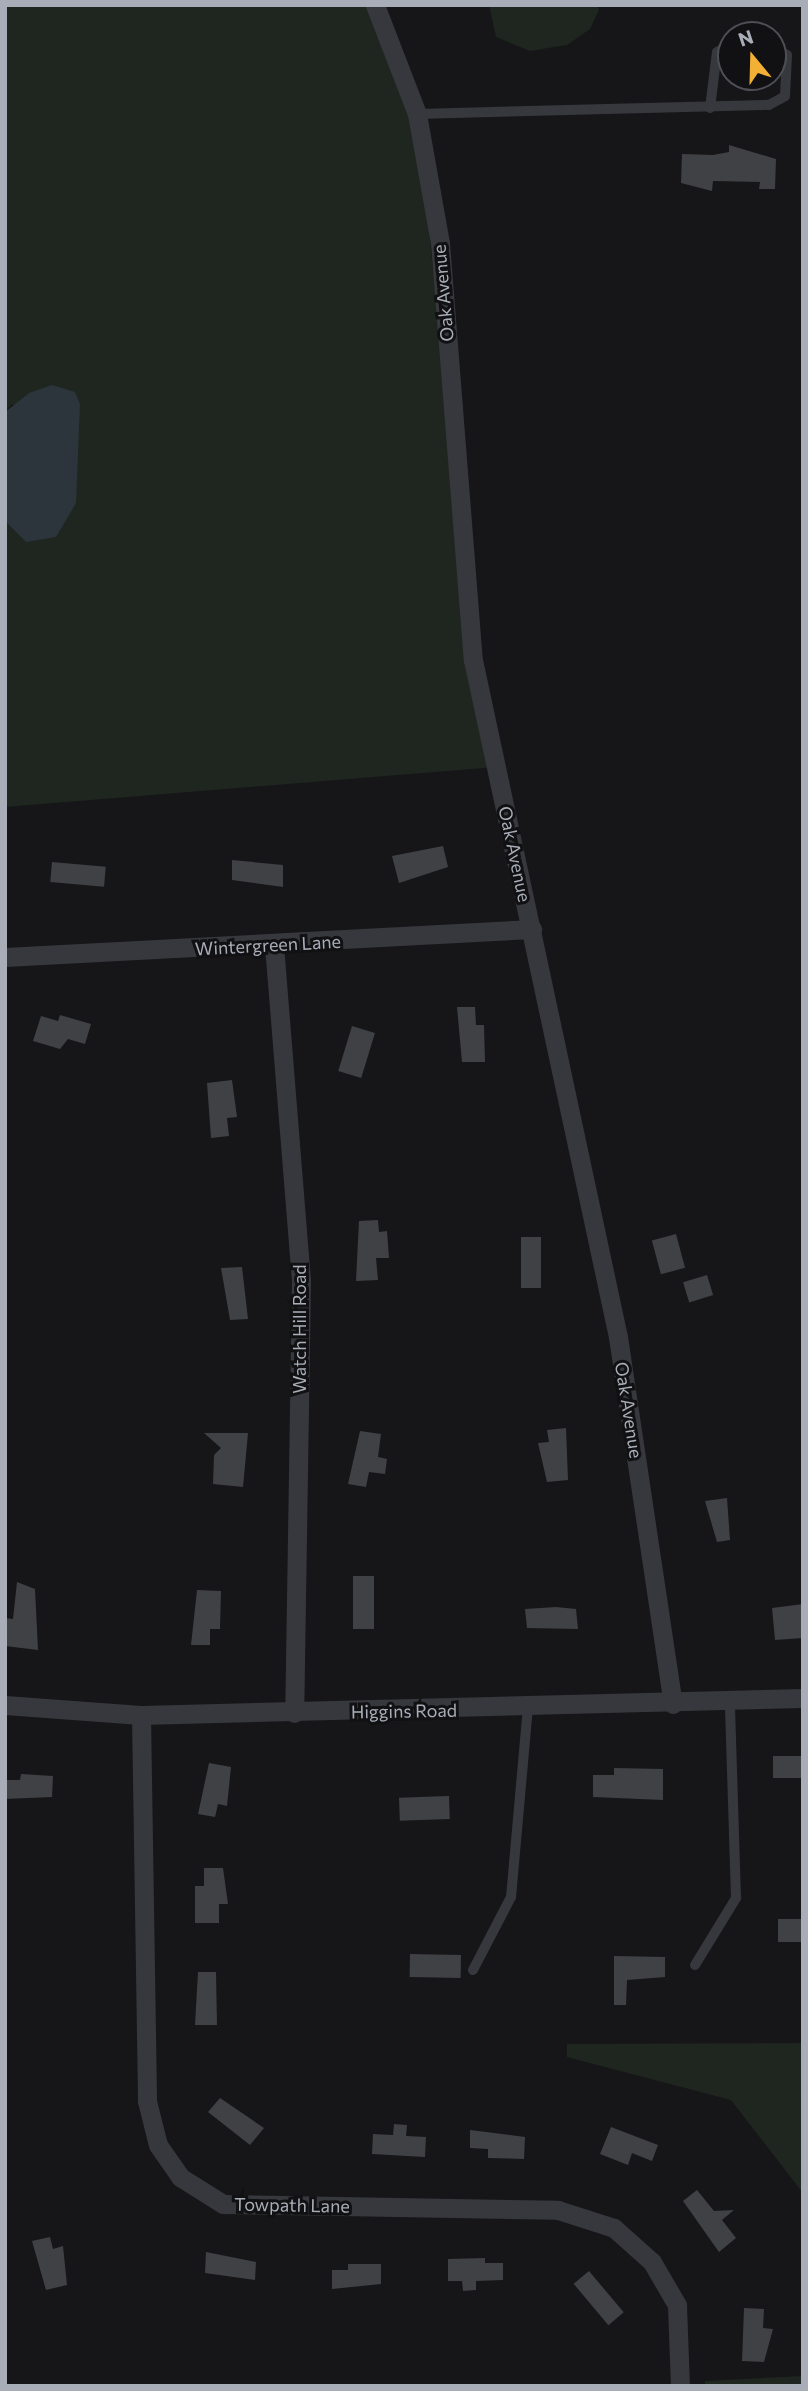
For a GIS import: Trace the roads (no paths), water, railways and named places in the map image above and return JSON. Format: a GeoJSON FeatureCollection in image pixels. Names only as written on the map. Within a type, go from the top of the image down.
{"type":"FeatureCollection","features":[{"type":"Feature","properties":{"kind":"street","name":"Oak Avenue"},"geometry":{"type":"LineString","coordinates":[[375,5],[417,114],[440,243],[473,660],[618,1336],[673,1704]]}},
{"type":"Feature","properties":{"kind":"street","name":"Wintergreen Lane"},"geometry":{"type":"LineString","coordinates":[[5,957],[274,945],[532,929]]}},
{"type":"Feature","properties":{"kind":"street","name":"Watch Hill Road"},"geometry":{"type":"LineString","coordinates":[[274,945],[301,1281],[294,1713]]}},
{"type":"Feature","properties":{"kind":"street","name":"Higgins Road"},"geometry":{"type":"LineString","coordinates":[[5,1705],[141,1715],[528,1708],[803,1698]]}},
{"type":"Feature","properties":{"kind":"street","name":"Towpath Lane"},"geometry":{"type":"LineString","coordinates":[[141,1715],[146,2101],[158,2145],[180,2178],[223,2204],[558,2210],[614,2228],[652,2262],[677,2305],[680,2386]]}},
{"type":"Feature","properties":{"kind":"lane"},"geometry":{"type":"LineString","coordinates":[[710,108],[717,52]]}},
{"type":"Feature","properties":{"kind":"lane"},"geometry":{"type":"LineString","coordinates":[[417,114],[769,105],[785,96],[785,91]]}},
{"type":"Feature","properties":{"kind":"lane"},"geometry":{"type":"LineString","coordinates":[[695,1965],[736,1898],[730,1702]]}},
{"type":"Feature","properties":{"kind":"lane"},"geometry":{"type":"LineString","coordinates":[[473,1970],[511,1897],[528,1708]]}}]}
